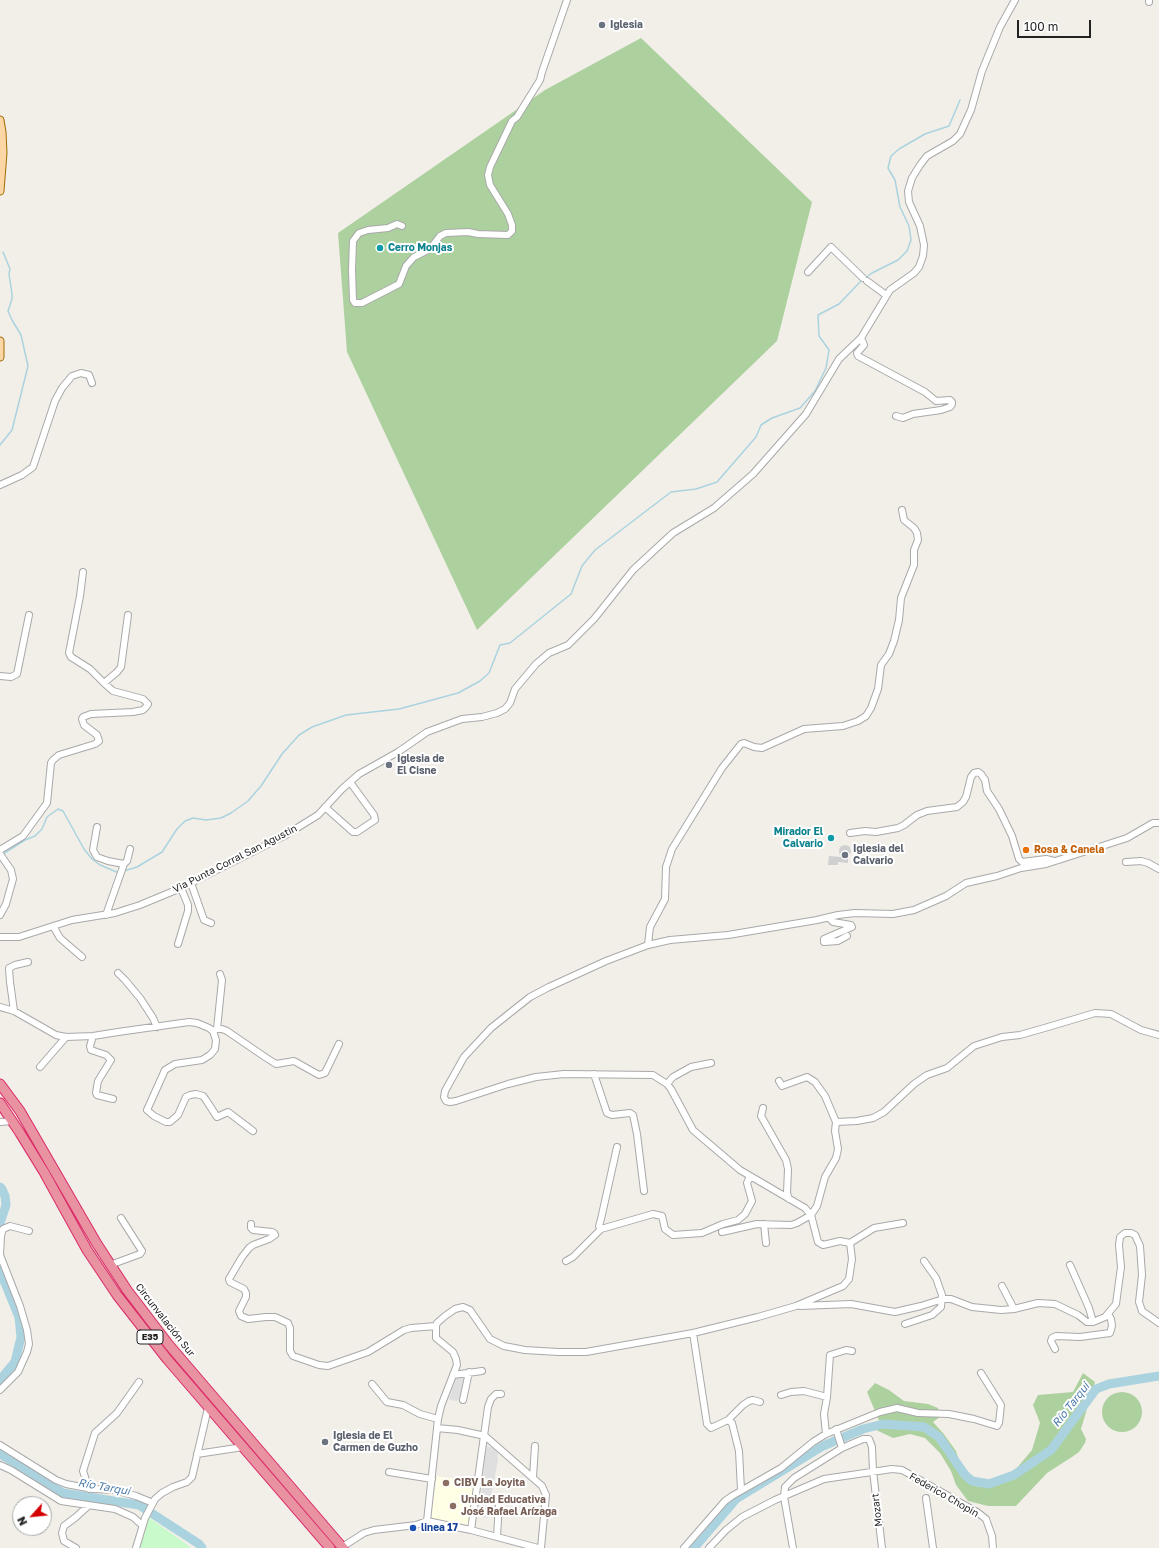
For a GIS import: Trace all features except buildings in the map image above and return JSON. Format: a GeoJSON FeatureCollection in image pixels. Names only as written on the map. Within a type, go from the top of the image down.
{"type":"FeatureCollection","features":[{"type":"Feature","properties":{"kind":"highway","name":"Circunvalación Sur"},"geometry":{"type":"LineString","coordinates":[[0,1084],[20,1111],[110,1265],[127,1290],[169,1345],[343,1547]]}},
{"type":"Feature","properties":{"kind":"highway","name":"E35"},"geometry":{"type":"LineString","coordinates":[[0,1103],[44,1172],[88,1250],[117,1295],[161,1352],[208,1408],[330,1548]]}},
{"type":"Feature","properties":{"kind":"main road"},"geometry":{"type":"LineString","coordinates":[[0,120],[3,153],[0,191]]}},
{"type":"Feature","properties":{"kind":"main road"},"geometry":{"type":"LineString","coordinates":[[0,340],[0,357]]}},
{"type":"Feature","properties":{"kind":"street"},"geometry":{"type":"LineString","coordinates":[[402,226],[397,224],[388,228],[368,230],[359,233],[353,241],[352,270],[353,300],[355,303],[362,303],[399,284],[406,266],[414,257],[430,249],[440,236],[446,233],[468,232],[478,234],[508,235],[512,231],[512,225],[508,214],[493,191],[488,175],[494,156],[512,121],[517,117],[540,80],[567,0]]}},
{"type":"Feature","properties":{"kind":"street","name":"Via Punta Corral San Agustin"},"geometry":{"type":"LineString","coordinates":[[0,937],[19,937],[72,920],[106,915],[140,905],[181,888],[284,836],[318,815],[359,774],[398,752],[427,732],[462,719],[482,718],[504,709],[510,703],[515,690],[536,664],[550,653],[568,645],[594,619],[633,570],[673,533],[714,508],[753,474],[806,414],[839,359],[861,338],[890,290],[914,273],[919,267],[923,256],[924,245],[920,226],[909,202],[908,191],[912,178],[927,156],[953,141],[960,134],[971,110],[982,71],[1000,27],[1015,0]]}},
{"type":"Feature","properties":{"kind":"street"},"geometry":{"type":"LineString","coordinates":[[808,272],[831,247],[865,280],[886,295]]}},
{"type":"Feature","properties":{"kind":"street"},"geometry":{"type":"LineString","coordinates":[[861,338],[864,345],[857,353],[858,356],[925,392],[936,401],[950,400],[952,402],[950,407],[941,410],[913,414],[903,418],[896,416]]}},
{"type":"Feature","properties":{"kind":"street"},"geometry":{"type":"LineString","coordinates":[[0,485],[22,475],[33,467],[55,401],[62,388],[72,376],[81,373],[89,374],[92,383]]}},
{"type":"Feature","properties":{"kind":"street"},"geometry":{"type":"LineString","coordinates":[[648,945],[650,927],[664,899],[666,867],[672,849],[722,768],[740,744],[744,743],[762,748],[804,730],[843,726],[858,721],[866,716],[872,708],[878,689],[881,664],[889,654],[894,641],[899,620],[901,598],[914,565],[914,550],[918,540],[917,533],[914,528],[904,520],[902,510]]}},
{"type":"Feature","properties":{"kind":"street"},"geometry":{"type":"LineString","coordinates":[[0,850],[23,836],[47,802],[51,763],[53,760],[59,755],[98,742],[96,735],[84,725],[82,719],[83,717],[91,714],[133,712],[143,710],[148,704],[143,699],[113,691],[90,669],[71,657],[69,653],[81,591],[83,572]]}},
{"type":"Feature","properties":{"kind":"street"},"geometry":{"type":"LineString","coordinates":[[0,676],[11,678],[16,674],[29,615]]}},
{"type":"Feature","properties":{"kind":"street"},"geometry":{"type":"LineString","coordinates":[[104,683],[121,667],[128,615]]}},
{"type":"Feature","properties":{"kind":"street"},"geometry":{"type":"LineString","coordinates":[[850,833],[865,831],[876,832],[898,828],[917,815],[928,811],[957,807],[966,797],[971,777],[974,773],[978,772],[985,780],[987,791],[999,809],[1012,836],[1019,859],[1022,862],[1046,859],[1054,861]]}},
{"type":"Feature","properties":{"kind":"street"},"geometry":{"type":"LineString","coordinates":[[325,807],[353,832],[357,832],[374,820],[374,815],[350,782]]}},
{"type":"Feature","properties":{"kind":"street"},"geometry":{"type":"LineString","coordinates":[[903,1223],[874,1228],[850,1243],[840,1241],[823,1245],[818,1242],[811,1215],[805,1208],[740,1170],[693,1130],[667,1084],[653,1075],[564,1074],[536,1077],[508,1084],[466,1099],[450,1102],[446,1101],[444,1097],[445,1091],[464,1057],[491,1028],[530,997],[606,961],[648,945],[670,940],[728,935],[829,918],[838,915],[855,913],[892,914],[914,910],[946,896],[966,883],[998,876],[1021,868],[1054,861],[1127,838],[1153,823],[1159,823]]}},
{"type":"Feature","properties":{"kind":"street"},"geometry":{"type":"LineString","coordinates":[[97,827],[93,850],[94,854],[101,859],[124,864]]}},
{"type":"Feature","properties":{"kind":"street"},"geometry":{"type":"LineString","coordinates":[[106,915],[124,864],[127,861],[130,849]]}},
{"type":"Feature","properties":{"kind":"street"},"geometry":{"type":"LineString","coordinates":[[0,915],[6,904],[13,879],[11,870],[2,857]]}},
{"type":"Feature","properties":{"kind":"street"},"geometry":{"type":"LineString","coordinates":[[1126,862],[1141,861],[1159,869]]}},
{"type":"Feature","properties":{"kind":"street"},"geometry":{"type":"LineString","coordinates":[[191,883],[204,920],[211,923]]}},
{"type":"Feature","properties":{"kind":"street"},"geometry":{"type":"LineString","coordinates":[[178,944],[188,912],[188,905],[181,888]]}},
{"type":"Feature","properties":{"kind":"street"},"geometry":{"type":"LineString","coordinates":[[829,918],[833,922],[851,925],[852,927],[824,939],[824,942],[838,941],[847,936]]}},
{"type":"Feature","properties":{"kind":"street"},"geometry":{"type":"LineString","coordinates":[[53,926],[60,938],[82,958]]}},
{"type":"Feature","properties":{"kind":"street"},"geometry":{"type":"LineString","coordinates":[[14,1011],[9,968],[14,965],[28,962]]}},
{"type":"Feature","properties":{"kind":"street"},"geometry":{"type":"LineString","coordinates":[[118,973],[140,998],[157,1027]]}},
{"type":"Feature","properties":{"kind":"street"},"geometry":{"type":"LineString","coordinates":[[220,974],[222,980],[215,1030],[215,1049],[210,1055],[202,1060],[175,1064],[165,1070],[147,1110],[154,1116],[166,1122],[170,1122],[178,1115],[186,1097],[196,1094],[203,1096],[217,1117],[228,1112],[253,1131]]}},
{"type":"Feature","properties":{"kind":"street"},"geometry":{"type":"LineString","coordinates":[[0,1007],[14,1011],[56,1035],[66,1037],[94,1036],[197,1023],[215,1030],[222,1029],[227,1031],[276,1064],[294,1061],[319,1076],[325,1073],[339,1044]]}},
{"type":"Feature","properties":{"kind":"street"},"geometry":{"type":"LineString","coordinates":[[836,1122],[846,1120],[857,1121],[874,1118],[884,1112],[914,1084],[927,1076],[947,1068],[974,1046],[1002,1036],[1020,1034],[1095,1013],[1111,1014],[1140,1030],[1159,1035]]}},
{"type":"Feature","properties":{"kind":"street"},"geometry":{"type":"LineString","coordinates":[[94,1036],[90,1046],[91,1050],[106,1055],[111,1060],[98,1081],[96,1093],[98,1095],[113,1099]]}},
{"type":"Feature","properties":{"kind":"street"},"geometry":{"type":"LineString","coordinates":[[40,1068],[66,1037]]}},
{"type":"Feature","properties":{"kind":"street"},"geometry":{"type":"LineString","coordinates":[[667,1084],[673,1077],[691,1067],[711,1063]]}},
{"type":"Feature","properties":{"kind":"street"},"geometry":{"type":"LineString","coordinates":[[594,1074],[607,1113],[612,1115],[630,1113],[633,1115],[637,1134],[644,1191]]}},
{"type":"Feature","properties":{"kind":"street"},"geometry":{"type":"LineString","coordinates":[[722,1232],[748,1225],[791,1225],[798,1223],[811,1215],[817,1206],[825,1177],[836,1158],[838,1149],[835,1131],[836,1122],[825,1096],[814,1082],[807,1078],[782,1086],[779,1081]]}},
{"type":"Feature","properties":{"kind":"street"},"geometry":{"type":"LineString","coordinates":[[763,1108],[761,1116],[763,1122],[786,1160],[788,1169],[789,1199]]}},
{"type":"Feature","properties":{"kind":"street"},"geometry":{"type":"LineString","coordinates":[[0,1122],[12,1121]]}},
{"type":"Feature","properties":{"kind":"street"},"geometry":{"type":"LineString","coordinates":[[601,1229],[599,1226],[600,1220],[617,1147]]}},
{"type":"Feature","properties":{"kind":"street"},"geometry":{"type":"LineString","coordinates":[[566,1261],[586,1245],[601,1229],[653,1214],[662,1216],[665,1229],[673,1235],[702,1233],[723,1224],[738,1220],[745,1214],[752,1201],[747,1183],[750,1176]]}},
{"type":"Feature","properties":{"kind":"street"},"geometry":{"type":"LineString","coordinates":[[110,1265],[140,1254],[142,1251],[121,1218]]}},
{"type":"Feature","properties":{"kind":"street"},"geometry":{"type":"LineString","coordinates":[[250,1224],[253,1230],[272,1232],[275,1234],[269,1239],[249,1248],[230,1276],[229,1280],[232,1284],[244,1289],[246,1293],[246,1297],[239,1311],[242,1316],[248,1319],[266,1317],[275,1318],[288,1323],[290,1328],[290,1351],[293,1356],[319,1365],[328,1366],[368,1352],[404,1330],[436,1326]]}},
{"type":"Feature","properties":{"kind":"street"},"geometry":{"type":"LineString","coordinates":[[764,1224],[766,1243]]}},
{"type":"Feature","properties":{"kind":"street"},"geometry":{"type":"LineString","coordinates":[[0,1390],[18,1372],[29,1344],[27,1330],[20,1306],[0,1255],[1,1236],[3,1229],[10,1226],[29,1231]]}},
{"type":"Feature","properties":{"kind":"street"},"geometry":{"type":"LineString","coordinates":[[796,1306],[851,1304],[895,1312],[942,1299],[951,1299],[972,1307],[1001,1310],[1014,1309],[1038,1303],[1056,1304],[1078,1315],[1087,1322],[1093,1322],[1105,1318],[1116,1304],[1121,1267],[1119,1245],[1120,1237],[1125,1232],[1135,1235],[1140,1246],[1142,1275],[1139,1302],[1142,1311],[1159,1323]]}},
{"type":"Feature","properties":{"kind":"street"},"geometry":{"type":"LineString","coordinates":[[427,1521],[438,1419],[441,1406],[457,1365],[453,1352],[436,1338],[436,1326],[445,1316],[455,1309],[463,1307],[470,1310],[487,1334],[496,1343],[525,1350],[586,1352],[693,1333],[796,1306],[829,1293],[845,1284],[849,1279],[852,1259],[850,1243]]}},
{"type":"Feature","properties":{"kind":"street"},"geometry":{"type":"LineString","coordinates":[[905,1324],[932,1315],[941,1307],[942,1299],[936,1278],[924,1261]]}},
{"type":"Feature","properties":{"kind":"street"},"geometry":{"type":"LineString","coordinates":[[1070,1265],[1089,1308],[1093,1322]]}},
{"type":"Feature","properties":{"kind":"street"},"geometry":{"type":"LineString","coordinates":[[1002,1286],[1014,1309]]}},
{"type":"Feature","properties":{"kind":"street"},"geometry":{"type":"LineString","coordinates":[[1054,1349],[1051,1341],[1052,1338],[1056,1336],[1080,1337],[1110,1334],[1112,1326],[1111,1319],[1108,1314]]}},
{"type":"Feature","properties":{"kind":"street"},"geometry":{"type":"LineString","coordinates":[[693,1333],[707,1424],[711,1428],[728,1420],[749,1401],[753,1400],[760,1402]]}},
{"type":"Feature","properties":{"kind":"street"},"geometry":{"type":"LineString","coordinates":[[826,1434],[824,1414],[827,1397],[830,1355],[846,1350],[852,1351]]}},
{"type":"Feature","properties":{"kind":"street"},"geometry":{"type":"LineString","coordinates":[[453,1375],[482,1371]]}},
{"type":"Feature","properties":{"kind":"street"},"geometry":{"type":"LineString","coordinates":[[463,1400],[469,1372]]}},
{"type":"Feature","properties":{"kind":"street"},"geometry":{"type":"LineString","coordinates":[[684,1548],[725,1501],[741,1490],[781,1468],[826,1434],[837,1431],[880,1412],[897,1408],[918,1413],[949,1414],[974,1419],[997,1426],[999,1423],[1001,1405],[980,1373]]}},
{"type":"Feature","properties":{"kind":"street"},"geometry":{"type":"LineString","coordinates":[[89,1489],[83,1471],[95,1433],[117,1413],[139,1382]]}},
{"type":"Feature","properties":{"kind":"street"},"geometry":{"type":"LineString","coordinates":[[372,1384],[387,1402],[403,1405],[420,1414],[438,1419]]}},
{"type":"Feature","properties":{"kind":"street"},"geometry":{"type":"LineString","coordinates":[[781,1395],[791,1392],[804,1391],[827,1397]]}},
{"type":"Feature","properties":{"kind":"street"},"geometry":{"type":"LineString","coordinates":[[471,1530],[488,1408],[491,1399],[496,1394],[501,1394]]}},
{"type":"Feature","properties":{"kind":"street"},"geometry":{"type":"LineString","coordinates":[[136,1548],[142,1525],[151,1505],[162,1493],[187,1482],[192,1477],[208,1408]]}},
{"type":"Feature","properties":{"kind":"street"},"geometry":{"type":"LineString","coordinates":[[728,1420],[732,1423],[738,1446],[741,1490]]}},
{"type":"Feature","properties":{"kind":"street"},"geometry":{"type":"LineString","coordinates":[[343,1547],[364,1533],[374,1530],[416,1525],[427,1521],[471,1530],[539,1548],[546,1495],[542,1486],[485,1436],[437,1428]]}},
{"type":"Feature","properties":{"kind":"street"},"geometry":{"type":"LineString","coordinates":[[793,1548],[784,1497],[785,1487],[789,1482],[842,1447],[837,1431]]}},
{"type":"Feature","properties":{"kind":"street","name":"Mozart"},"geometry":{"type":"LineString","coordinates":[[842,1447],[863,1439],[869,1439],[872,1447],[873,1471],[882,1548]]}},
{"type":"Feature","properties":{"kind":"street"},"geometry":{"type":"LineString","coordinates":[[0,1445],[56,1480],[66,1484],[89,1489],[115,1490],[136,1496],[151,1505]]}},
{"type":"Feature","properties":{"kind":"street"},"geometry":{"type":"LineString","coordinates":[[533,1477],[535,1446]]}},
{"type":"Feature","properties":{"kind":"street"},"geometry":{"type":"LineString","coordinates":[[197,1454],[243,1447]]}},
{"type":"Feature","properties":{"kind":"street"},"geometry":{"type":"LineString","coordinates":[[0,1464],[61,1501],[115,1509],[133,1517],[142,1525]]}},
{"type":"Feature","properties":{"kind":"street","name":"Federico Chopin"},"geometry":{"type":"LineString","coordinates":[[709,1548],[726,1530],[742,1517],[758,1508],[824,1479],[892,1469],[902,1470],[977,1512],[986,1519],[992,1536],[993,1548]]}},
{"type":"Feature","properties":{"kind":"street"},"geometry":{"type":"LineString","coordinates":[[389,1472],[432,1479]]}},
{"type":"Feature","properties":{"kind":"street"},"geometry":{"type":"LineString","coordinates":[[926,1498],[933,1548]]}},
{"type":"Feature","properties":{"kind":"street"},"geometry":{"type":"LineString","coordinates":[[497,1537],[499,1502]]}},
{"type":"Feature","properties":{"kind":"street"},"geometry":{"type":"LineString","coordinates":[[76,1548],[64,1541],[62,1533],[64,1526],[88,1506]]}},
{"type":"Feature","properties":{"kind":"shaded area","name":"Iglesia del Calvario"},"geometry":{"type":"Polygon","coordinates":[[[846,845],[850,847],[851,852],[848,857],[848,863],[838,862],[838,865],[828,865],[829,856],[840,857],[839,850],[841,846],[846,845]]]}},
{"type":"Feature","properties":{"kind":"shaded area"},"geometry":{"type":"Polygon","coordinates":[[[457,1376],[466,1376],[460,1400],[455,1401],[449,1399],[457,1376]]]}},
{"type":"Feature","properties":{"kind":"shaded area"},"geometry":{"type":"Polygon","coordinates":[[[486,1446],[497,1449],[498,1460],[488,1518],[479,1516],[486,1446]]]}},
{"type":"Feature","properties":{"kind":"shaded area","name":"Unidad Educativa José Rafael Arízaga"},"geometry":{"type":"Polygon","coordinates":[[[437,1476],[477,1483],[470,1525],[431,1519],[437,1476]]]}},
{"type":"Feature","properties":{"kind":"green space"},"geometry":{"type":"Polygon","coordinates":[[[641,38],[812,202],[777,341],[477,630],[347,352],[338,233],[545,90],[641,38]]]}},
{"type":"Feature","properties":{"kind":"green space"},"geometry":{"type":"Polygon","coordinates":[[[1083,1373],[1095,1382],[1081,1429],[1086,1439],[1085,1443],[1079,1452],[1047,1473],[1016,1506],[988,1506],[968,1501],[956,1485],[951,1471],[940,1453],[925,1438],[910,1434],[893,1438],[874,1429],[875,1425],[880,1423],[867,1392],[875,1383],[889,1390],[904,1401],[928,1404],[938,1408],[940,1417],[933,1422],[956,1451],[963,1475],[978,1487],[993,1485],[1011,1478],[1016,1469],[1032,1450],[1040,1423],[1033,1405],[1038,1395],[1073,1392],[1083,1373]]]}},
{"type":"Feature","properties":{"kind":"green space"},"geometry":{"type":"Polygon","coordinates":[[[1122,1392],[1136,1398],[1142,1412],[1136,1426],[1122,1432],[1108,1426],[1102,1412],[1108,1398],[1122,1392]]]}},
{"type":"Feature","properties":{"kind":"green space"},"geometry":{"type":"Polygon","coordinates":[[[148,1517],[191,1548],[140,1548],[145,1521],[148,1517]]]}},
{"type":"Feature","properties":{"kind":"waterway"},"geometry":{"type":"LineString","coordinates":[[865,278],[898,260],[907,251],[911,240],[909,226],[900,207],[895,180],[888,168],[891,156],[899,149],[925,134],[949,126],[960,100]]}},
{"type":"Feature","properties":{"kind":"waterway"},"geometry":{"type":"LineString","coordinates":[[0,445],[12,430],[28,366],[21,335],[8,311],[12,299],[9,274],[10,269],[3,252]]}},
{"type":"Feature","properties":{"kind":"waterway"},"geometry":{"type":"LineString","coordinates":[[124,871],[137,867],[162,852],[177,829],[185,821],[193,818],[206,820],[221,818],[248,801],[261,786],[282,754],[299,735],[312,727],[346,715],[399,709],[458,693],[480,681],[489,673],[500,645],[510,643],[571,594],[582,566],[595,550],[671,492],[696,489],[717,482],[756,437],[761,425],[772,418],[800,408],[815,391],[826,368],[829,350],[819,336],[818,315],[839,304],[862,280]]}},
{"type":"Feature","properties":{"kind":"waterway"},"geometry":{"type":"LineString","coordinates":[[3,854],[25,840],[35,836],[42,829],[47,817],[58,809],[63,811],[84,849],[92,859],[100,865],[119,873]]}},
{"type":"Feature","properties":{"kind":"waterway","name":"Río Tarqui"},"geometry":{"type":"LineString","coordinates":[[0,1187],[5,1196],[6,1205],[0,1223]]}},
{"type":"Feature","properties":{"kind":"waterway","name":"Río Tarqui"},"geometry":{"type":"LineString","coordinates":[[0,1271],[19,1317],[21,1337],[15,1362],[0,1380]]}},
{"type":"Feature","properties":{"kind":"waterway"},"geometry":{"type":"LineString","coordinates":[[694,1548],[736,1499],[823,1446],[863,1429],[883,1424],[924,1427],[939,1437],[965,1475],[972,1481],[989,1484],[1014,1475],[1051,1450],[1096,1389],[1109,1384],[1159,1376]]}},
{"type":"Feature","properties":{"kind":"waterway","name":"Río Tarqui"},"geometry":{"type":"LineString","coordinates":[[0,1454],[63,1493],[139,1505],[199,1544],[202,1548]]}},
{"type":"Feature","properties":{"kind":"place","name":"Iglesia"},"geometry":{"type":"Point","coordinates":[602,25]}},
{"type":"Feature","properties":{"kind":"place","name":"Cerro Monjas"},"geometry":{"type":"Point","coordinates":[380,248]}},
{"type":"Feature","properties":{"kind":"place","name":"Iglesia de El Cisne"},"geometry":{"type":"Point","coordinates":[389,765]}},
{"type":"Feature","properties":{"kind":"place","name":"Mirador El Calvario"},"geometry":{"type":"Point","coordinates":[831,838]}},
{"type":"Feature","properties":{"kind":"place","name":"Rosa & Canela"},"geometry":{"type":"Point","coordinates":[1026,850]}},
{"type":"Feature","properties":{"kind":"place","name":"Iglesia del Calvario"},"geometry":{"type":"Point","coordinates":[845,855]}},
{"type":"Feature","properties":{"kind":"place","name":"Iglesia de El Carmen de Guzho"},"geometry":{"type":"Point","coordinates":[325,1442]}},
{"type":"Feature","properties":{"kind":"place","name":"CIBV La Joyita"},"geometry":{"type":"Point","coordinates":[446,1483]}},
{"type":"Feature","properties":{"kind":"place","name":"Unidad Educativa José Rafael Arízaga"},"geometry":{"type":"Point","coordinates":[453,1506]}},
{"type":"Feature","properties":{"kind":"place","name":"linea 17"},"geometry":{"type":"Point","coordinates":[413,1528]}}]}
